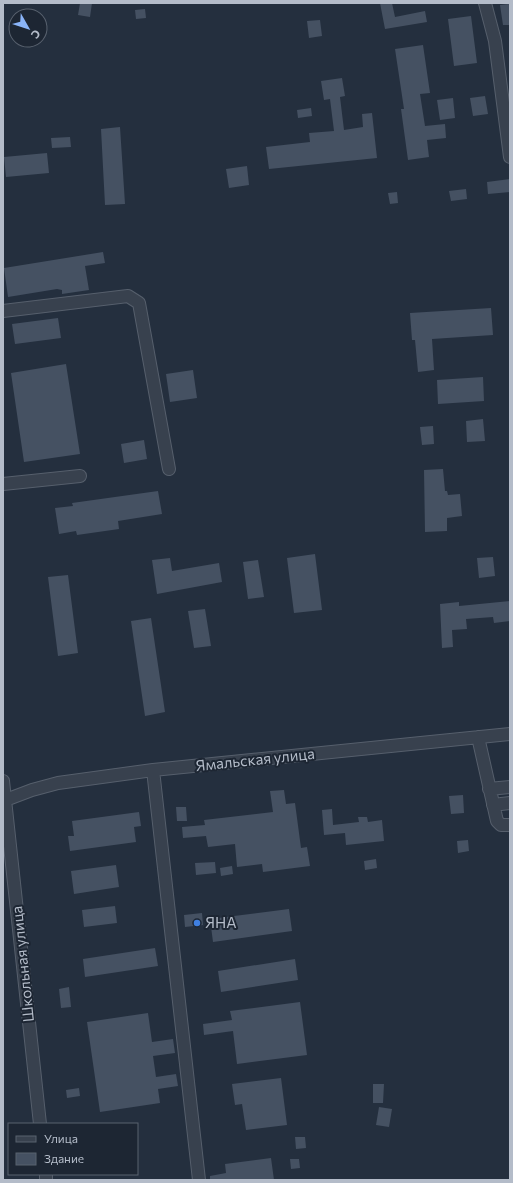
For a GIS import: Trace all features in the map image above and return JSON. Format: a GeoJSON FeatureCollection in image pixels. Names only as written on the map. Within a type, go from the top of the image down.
{"type":"FeatureCollection","features":[{"type":"Feature","properties":{"kind":"street"},"geometry":{"type":"LineString","coordinates":[[485,3],[495,41],[510,157]]}},
{"type":"Feature","properties":{"kind":"street"},"geometry":{"type":"LineString","coordinates":[[3,311],[128,296],[140,303],[169,469]]}},
{"type":"Feature","properties":{"kind":"street"},"geometry":{"type":"LineString","coordinates":[[3,484],[80,476]]}},
{"type":"Feature","properties":{"kind":"street","name":"Ямальская улица"},"geometry":{"type":"LineString","coordinates":[[4,800],[45,785],[153,770],[510,734]]}},
{"type":"Feature","properties":{"kind":"street"},"geometry":{"type":"LineString","coordinates":[[478,737],[498,823],[505,826],[510,825]]}},
{"type":"Feature","properties":{"kind":"street"},"geometry":{"type":"LineString","coordinates":[[153,770],[199,1180]]}},
{"type":"Feature","properties":{"kind":"street","name":"Школьная улица"},"geometry":{"type":"LineString","coordinates":[[3,781],[40,1123]]}},
{"type":"Feature","properties":{"kind":"street"},"geometry":{"type":"LineString","coordinates":[[489,789],[510,787]]}},
{"type":"Feature","properties":{"kind":"street"},"geometry":{"type":"LineString","coordinates":[[493,805],[510,804]]}},
{"type":"Feature","properties":{"kind":"building"},"geometry":{"type":"Polygon","coordinates":[[[80,3],[92,3],[90,17],[78,15],[80,3]]]}},
{"type":"Feature","properties":{"kind":"building"},"geometry":{"type":"Polygon","coordinates":[[[380,3],[392,3],[395,17],[425,11],[427,22],[385,29],[380,3]]]}},
{"type":"Feature","properties":{"kind":"building"},"geometry":{"type":"Polygon","coordinates":[[[509,4],[510,25],[503,25],[500,5],[509,4]]]}},
{"type":"Feature","properties":{"kind":"building"},"geometry":{"type":"Polygon","coordinates":[[[145,9],[146,18],[136,19],[135,10],[145,9]]]}},
{"type":"Feature","properties":{"kind":"building"},"geometry":{"type":"Polygon","coordinates":[[[471,16],[477,63],[454,66],[448,19],[471,16]]]}},
{"type":"Feature","properties":{"kind":"building"},"geometry":{"type":"Polygon","coordinates":[[[320,20],[322,36],[309,38],[307,21],[320,20]]]}},
{"type":"Feature","properties":{"kind":"building"},"geometry":{"type":"Polygon","coordinates":[[[423,45],[430,93],[420,94],[425,126],[445,124],[446,138],[427,140],[429,157],[408,160],[401,109],[404,109],[395,49],[423,45]]]}},
{"type":"Feature","properties":{"kind":"building"},"geometry":{"type":"Polygon","coordinates":[[[342,78],[345,96],[340,97],[344,130],[363,127],[362,114],[372,113],[377,158],[269,169],[266,147],[310,142],[309,133],[334,131],[330,99],[324,100],[321,81],[342,78]]]}},
{"type":"Feature","properties":{"kind":"building"},"geometry":{"type":"Polygon","coordinates":[[[485,96],[488,114],[473,116],[470,98],[485,96]]]}},
{"type":"Feature","properties":{"kind":"building"},"geometry":{"type":"Polygon","coordinates":[[[453,98],[455,118],[440,120],[437,100],[453,98]]]}},
{"type":"Feature","properties":{"kind":"building"},"geometry":{"type":"Polygon","coordinates":[[[311,108],[312,116],[298,118],[297,110],[311,108]]]}},
{"type":"Feature","properties":{"kind":"building"},"geometry":{"type":"Polygon","coordinates":[[[120,127],[125,204],[105,205],[101,129],[120,127]]]}},
{"type":"Feature","properties":{"kind":"building"},"geometry":{"type":"Polygon","coordinates":[[[70,137],[71,147],[52,148],[51,138],[70,137]]]}},
{"type":"Feature","properties":{"kind":"building"},"geometry":{"type":"Polygon","coordinates":[[[47,153],[49,173],[6,177],[4,157],[47,153]]]}},
{"type":"Feature","properties":{"kind":"building"},"geometry":{"type":"Polygon","coordinates":[[[247,166],[249,185],[229,188],[226,169],[247,166]]]}},
{"type":"Feature","properties":{"kind":"building"},"geometry":{"type":"Polygon","coordinates":[[[510,179],[510,192],[488,194],[487,182],[510,179]]]}},
{"type":"Feature","properties":{"kind":"building"},"geometry":{"type":"Polygon","coordinates":[[[466,189],[467,199],[451,201],[449,191],[466,189]]]}},
{"type":"Feature","properties":{"kind":"building"},"geometry":{"type":"Polygon","coordinates":[[[397,192],[398,203],[390,204],[388,193],[397,192]]]}},
{"type":"Feature","properties":{"kind":"building"},"geometry":{"type":"Polygon","coordinates":[[[103,252],[105,263],[85,266],[89,290],[62,294],[62,290],[57,289],[8,297],[4,268],[103,252]]]}},
{"type":"Feature","properties":{"kind":"building"},"geometry":{"type":"Polygon","coordinates":[[[491,308],[493,335],[432,339],[434,370],[418,372],[415,340],[412,340],[410,313],[491,308]]]}},
{"type":"Feature","properties":{"kind":"building"},"geometry":{"type":"Polygon","coordinates":[[[58,318],[61,338],[15,344],[12,324],[58,318]]]}},
{"type":"Feature","properties":{"kind":"building"},"geometry":{"type":"Polygon","coordinates":[[[66,364],[80,454],[24,462],[11,373],[66,364]]]}},
{"type":"Feature","properties":{"kind":"building"},"geometry":{"type":"Polygon","coordinates":[[[193,370],[197,398],[170,402],[166,374],[193,370]]]}},
{"type":"Feature","properties":{"kind":"building"},"geometry":{"type":"Polygon","coordinates":[[[483,377],[484,401],[438,404],[437,380],[483,377]]]}},
{"type":"Feature","properties":{"kind":"building"},"geometry":{"type":"Polygon","coordinates":[[[483,419],[485,441],[467,442],[466,421],[483,419]]]}},
{"type":"Feature","properties":{"kind":"building"},"geometry":{"type":"Polygon","coordinates":[[[433,426],[434,444],[422,445],[420,427],[433,426]]]}},
{"type":"Feature","properties":{"kind":"building"},"geometry":{"type":"Polygon","coordinates":[[[144,440],[147,459],[124,463],[121,444],[144,440]]]}},
{"type":"Feature","properties":{"kind":"building"},"geometry":{"type":"Polygon","coordinates":[[[443,469],[445,491],[447,491],[448,495],[460,494],[462,516],[447,518],[447,531],[425,532],[424,470],[443,469]]]}},
{"type":"Feature","properties":{"kind":"building"},"geometry":{"type":"Polygon","coordinates":[[[158,491],[162,514],[118,521],[119,529],[77,535],[76,531],[59,534],[55,508],[73,506],[72,503],[158,491]]]}},
{"type":"Feature","properties":{"kind":"building"},"geometry":{"type":"Polygon","coordinates":[[[315,554],[322,610],[294,613],[287,558],[315,554]]]}},
{"type":"Feature","properties":{"kind":"building"},"geometry":{"type":"Polygon","coordinates":[[[493,557],[495,576],[479,578],[477,558],[493,557]]]}},
{"type":"Feature","properties":{"kind":"building"},"geometry":{"type":"Polygon","coordinates":[[[170,558],[172,571],[219,563],[222,582],[157,594],[152,560],[170,558]]]}},
{"type":"Feature","properties":{"kind":"building"},"geometry":{"type":"Polygon","coordinates":[[[258,560],[264,597],[248,599],[243,562],[258,560]]]}},
{"type":"Feature","properties":{"kind":"building"},"geometry":{"type":"Polygon","coordinates":[[[68,575],[78,653],[58,656],[48,577],[68,575]]]}},
{"type":"Feature","properties":{"kind":"building"},"geometry":{"type":"Polygon","coordinates":[[[510,601],[510,621],[494,623],[493,617],[466,619],[467,629],[452,630],[453,647],[442,648],[440,604],[459,602],[459,606],[510,601]]]}},
{"type":"Feature","properties":{"kind":"building"},"geometry":{"type":"Polygon","coordinates":[[[205,609],[211,646],[194,648],[188,611],[205,609]]]}},
{"type":"Feature","properties":{"kind":"building"},"geometry":{"type":"Polygon","coordinates":[[[151,618],[165,712],[145,716],[131,621],[151,618]]]}},
{"type":"Feature","properties":{"kind":"building"},"geometry":{"type":"Polygon","coordinates":[[[284,790],[286,804],[295,803],[301,848],[307,847],[310,866],[263,872],[262,864],[237,867],[235,844],[208,847],[206,836],[183,838],[182,827],[205,825],[204,820],[273,812],[270,791],[284,790]]]}},
{"type":"Feature","properties":{"kind":"building"},"geometry":{"type":"Polygon","coordinates":[[[463,795],[464,813],[451,814],[449,796],[463,795]]]}},
{"type":"Feature","properties":{"kind":"building"},"geometry":{"type":"Polygon","coordinates":[[[176,807],[186,807],[187,821],[177,821],[176,807]]]}},
{"type":"Feature","properties":{"kind":"building"},"geometry":{"type":"Polygon","coordinates":[[[332,809],[333,825],[359,822],[358,817],[367,817],[368,822],[382,820],[384,841],[346,845],[345,833],[324,835],[322,810],[332,809]]]}},
{"type":"Feature","properties":{"kind":"building"},"geometry":{"type":"Polygon","coordinates":[[[139,812],[141,826],[134,827],[136,842],[70,851],[68,836],[74,836],[72,821],[139,812]]]}},
{"type":"Feature","properties":{"kind":"building"},"geometry":{"type":"Polygon","coordinates":[[[468,840],[469,851],[458,853],[457,841],[468,840]]]}},
{"type":"Feature","properties":{"kind":"building"},"geometry":{"type":"Polygon","coordinates":[[[376,859],[377,868],[365,870],[364,861],[376,859]]]}},
{"type":"Feature","properties":{"kind":"building"},"geometry":{"type":"Polygon","coordinates":[[[215,862],[216,873],[196,875],[195,863],[215,862]]]}},
{"type":"Feature","properties":{"kind":"building"},"geometry":{"type":"Polygon","coordinates":[[[116,865],[119,887],[74,894],[71,871],[116,865]]]}},
{"type":"Feature","properties":{"kind":"building"},"geometry":{"type":"Polygon","coordinates":[[[232,866],[233,874],[221,876],[220,868],[232,866]]]}},
{"type":"Feature","properties":{"kind":"building"},"geometry":{"type":"Polygon","coordinates":[[[115,906],[117,923],[84,927],[82,910],[115,906]]]}},
{"type":"Feature","properties":{"kind":"building"},"geometry":{"type":"Polygon","coordinates":[[[289,909],[292,931],[213,942],[210,919],[289,909]]]}},
{"type":"Feature","properties":{"kind":"building"},"geometry":{"type":"Polygon","coordinates":[[[202,913],[203,925],[185,927],[184,915],[202,913]]]}},
{"type":"Feature","properties":{"kind":"building"},"geometry":{"type":"Polygon","coordinates":[[[155,948],[158,966],[85,977],[83,959],[155,948]]]}},
{"type":"Feature","properties":{"kind":"building"},"geometry":{"type":"Polygon","coordinates":[[[295,959],[298,980],[221,992],[218,971],[295,959]]]}},
{"type":"Feature","properties":{"kind":"building"},"geometry":{"type":"Polygon","coordinates":[[[69,987],[71,1007],[61,1008],[59,989],[69,987]]]}},
{"type":"Feature","properties":{"kind":"building"},"geometry":{"type":"Polygon","coordinates":[[[300,1002],[307,1055],[237,1064],[233,1031],[204,1035],[203,1024],[232,1020],[230,1011],[300,1002]]]}},
{"type":"Feature","properties":{"kind":"building"},"geometry":{"type":"Polygon","coordinates":[[[148,1013],[152,1042],[173,1039],[175,1053],[153,1056],[156,1077],[176,1074],[178,1086],[158,1089],[160,1103],[100,1112],[87,1022],[148,1013]]]}},
{"type":"Feature","properties":{"kind":"building"},"geometry":{"type":"Polygon","coordinates":[[[281,1078],[287,1125],[246,1130],[242,1104],[235,1105],[232,1084],[281,1078]]]}},
{"type":"Feature","properties":{"kind":"building"},"geometry":{"type":"Polygon","coordinates":[[[373,1084],[384,1084],[383,1103],[373,1103],[373,1084]]]}},
{"type":"Feature","properties":{"kind":"building"},"geometry":{"type":"Polygon","coordinates":[[[79,1088],[80,1096],[67,1098],[66,1090],[79,1088]]]}},
{"type":"Feature","properties":{"kind":"building"},"geometry":{"type":"Polygon","coordinates":[[[379,1107],[392,1109],[389,1127],[376,1125],[379,1107]]]}},
{"type":"Feature","properties":{"kind":"building"},"geometry":{"type":"Polygon","coordinates":[[[295,1137],[305,1137],[306,1148],[296,1149],[295,1137]]]}},
{"type":"Feature","properties":{"kind":"building"},"geometry":{"type":"Polygon","coordinates":[[[271,1158],[274,1180],[210,1180],[210,1176],[226,1173],[225,1164],[271,1158]]]}},
{"type":"Feature","properties":{"kind":"building"},"geometry":{"type":"Polygon","coordinates":[[[290,1159],[299,1159],[300,1168],[291,1169],[290,1159]]]}},
{"type":"Feature","properties":{"kind":"place","name":"ЯНА"},"geometry":{"type":"Point","coordinates":[197,923]}}]}
